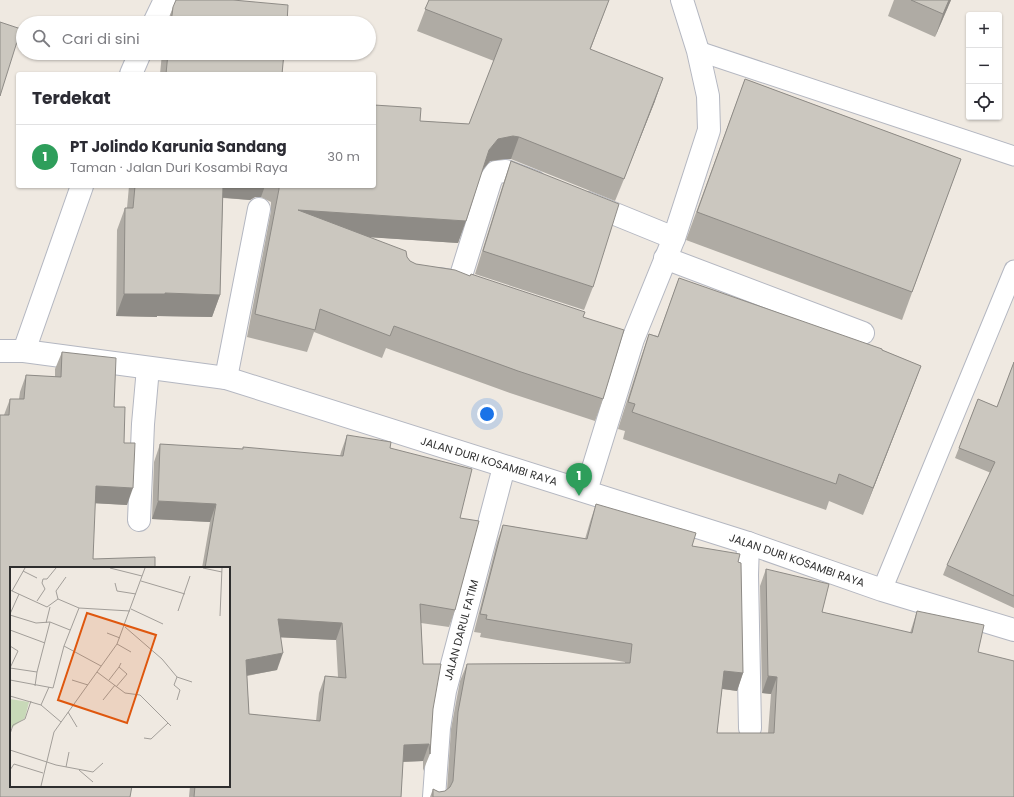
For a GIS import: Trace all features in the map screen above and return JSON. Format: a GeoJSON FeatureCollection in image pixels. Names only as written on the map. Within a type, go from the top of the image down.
{"type":"FeatureCollection","features":[{"type":"Feature","properties":{"kind":"street"},"geometry":{"type":"LineString","coordinates":[[157,16],[165,0]]}},
{"type":"Feature","properties":{"kind":"street"},"geometry":{"type":"LineString","coordinates":[[586,491],[626,337],[674,238],[709,130],[708,96],[698,51],[682,0]]}},
{"type":"Feature","properties":{"kind":"street"},"geometry":{"type":"LineString","coordinates":[[132,72],[137,60]]}},
{"type":"Feature","properties":{"kind":"street"},"geometry":{"type":"LineString","coordinates":[[417,275],[467,285],[491,179],[496,172],[506,171],[550,188]]}},
{"type":"Feature","properties":{"kind":"street"},"geometry":{"type":"LineString","coordinates":[[24,351],[81,188]]}},
{"type":"Feature","properties":{"kind":"street"},"geometry":{"type":"LineString","coordinates":[[572,197],[674,238]]}},
{"type":"Feature","properties":{"kind":"street"},"geometry":{"type":"LineString","coordinates":[[226,378],[259,209]]}},
{"type":"Feature","properties":{"kind":"street"},"geometry":{"type":"LineString","coordinates":[[665,258],[863,333]]}},
{"type":"Feature","properties":{"kind":"street","name":"JALAN DURI KOSAMBI RAYA"},"geometry":{"type":"LineString","coordinates":[[0,351],[24,351],[226,378],[748,543],[882,590],[1014,630]]}},
{"type":"Feature","properties":{"kind":"street"},"geometry":{"type":"LineString","coordinates":[[139,520],[143,424],[148,368]]}},
{"type":"Feature","properties":{"kind":"street","name":"JALAN DARUL FATIM"},"geometry":{"type":"LineString","coordinates":[[434,797],[439,728],[445,691],[504,467]]}},
{"type":"Feature","properties":{"kind":"street"},"geometry":{"type":"LineString","coordinates":[[748,543],[750,728]]}},
{"type":"Feature","properties":{"kind":"lane"},"geometry":{"type":"LineString","coordinates":[[698,51],[1014,156]]}},
{"type":"Feature","properties":{"kind":"lane"},"geometry":{"type":"LineString","coordinates":[[882,590],[1014,270]]}},
{"type":"Feature","properties":{"kind":"building"},"geometry":{"type":"Polygon","coordinates":[[[176,0],[233,0],[288,5],[287,16],[172,16],[176,0]]]}},
{"type":"Feature","properties":{"kind":"building"},"geometry":{"type":"Polygon","coordinates":[[[429,0],[609,0],[590,49],[663,78],[624,179],[519,137],[513,136],[498,139],[489,150],[466,221],[298,210],[406,251],[407,257],[410,261],[416,264],[455,270],[470,276],[471,274],[585,312],[583,317],[624,330],[603,399],[518,371],[394,326],[390,336],[320,309],[315,330],[255,314],[279,188],[376,188],[376,105],[421,108],[420,121],[469,124],[502,39],[425,9],[429,0]]]}},
{"type":"Feature","properties":{"kind":"building"},"geometry":{"type":"Polygon","coordinates":[[[911,0],[949,0],[943,14],[911,0]]]}},
{"type":"Feature","properties":{"kind":"building"},"geometry":{"type":"Polygon","coordinates":[[[0,22],[16,27],[16,45],[0,96],[0,22]]]}},
{"type":"Feature","properties":{"kind":"building"},"geometry":{"type":"Polygon","coordinates":[[[167,60],[283,60],[282,72],[166,72],[167,60]]]}},
{"type":"Feature","properties":{"kind":"building"},"geometry":{"type":"Polygon","coordinates":[[[745,79],[961,159],[912,292],[697,212],[745,79]]]}},
{"type":"Feature","properties":{"kind":"building"},"geometry":{"type":"Polygon","coordinates":[[[511,161],[619,204],[593,287],[483,251],[511,161]]]}},
{"type":"Feature","properties":{"kind":"building"},"geometry":{"type":"Polygon","coordinates":[[[135,188],[223,188],[220,295],[165,293],[124,294],[125,208],[133,208],[135,188]]]}},
{"type":"Feature","properties":{"kind":"building"},"geometry":{"type":"Polygon","coordinates":[[[679,278],[882,349],[921,366],[873,488],[839,474],[836,484],[632,412],[635,404],[628,402],[649,334],[658,337],[679,278]]]}},
{"type":"Feature","properties":{"kind":"building"},"geometry":{"type":"Polygon","coordinates":[[[62,352],[116,358],[114,407],[125,407],[124,443],[135,443],[133,488],[96,486],[93,559],[155,557],[155,567],[10,567],[10,787],[132,787],[130,797],[0,797],[0,415],[9,415],[10,399],[24,399],[26,375],[61,377],[62,352]]]}},
{"type":"Feature","properties":{"kind":"building"},"geometry":{"type":"Polygon","coordinates":[[[1014,362],[1014,596],[947,565],[995,462],[959,448],[978,399],[997,407],[1014,362]]]}},
{"type":"Feature","properties":{"kind":"building"},"geometry":{"type":"Polygon","coordinates":[[[347,435],[391,442],[390,448],[472,469],[460,518],[479,521],[455,610],[420,604],[423,664],[441,664],[433,709],[430,754],[429,744],[404,745],[401,797],[194,797],[195,787],[230,787],[230,567],[205,567],[216,504],[158,501],[160,444],[243,449],[243,447],[343,456],[347,435]],[[278,619],[283,653],[246,660],[249,714],[320,721],[325,676],[346,678],[342,623],[278,619]]]}},
{"type":"Feature","properties":{"kind":"building"},"geometry":{"type":"Polygon","coordinates":[[[596,504],[696,533],[692,546],[740,554],[738,562],[741,563],[743,673],[724,671],[717,733],[774,733],[777,677],[768,676],[766,569],[829,584],[822,612],[912,633],[917,611],[984,625],[978,652],[1014,661],[1014,797],[433,797],[433,789],[439,792],[445,791],[450,787],[453,781],[458,712],[467,664],[630,663],[632,644],[486,619],[487,615],[480,614],[503,525],[587,539],[596,504]]]}},
{"type":"Feature","properties":{"kind":"place","name":"PT Jolindo Karunia Sandang"},"geometry":{"type":"Point","coordinates":[579,496]}}]}
